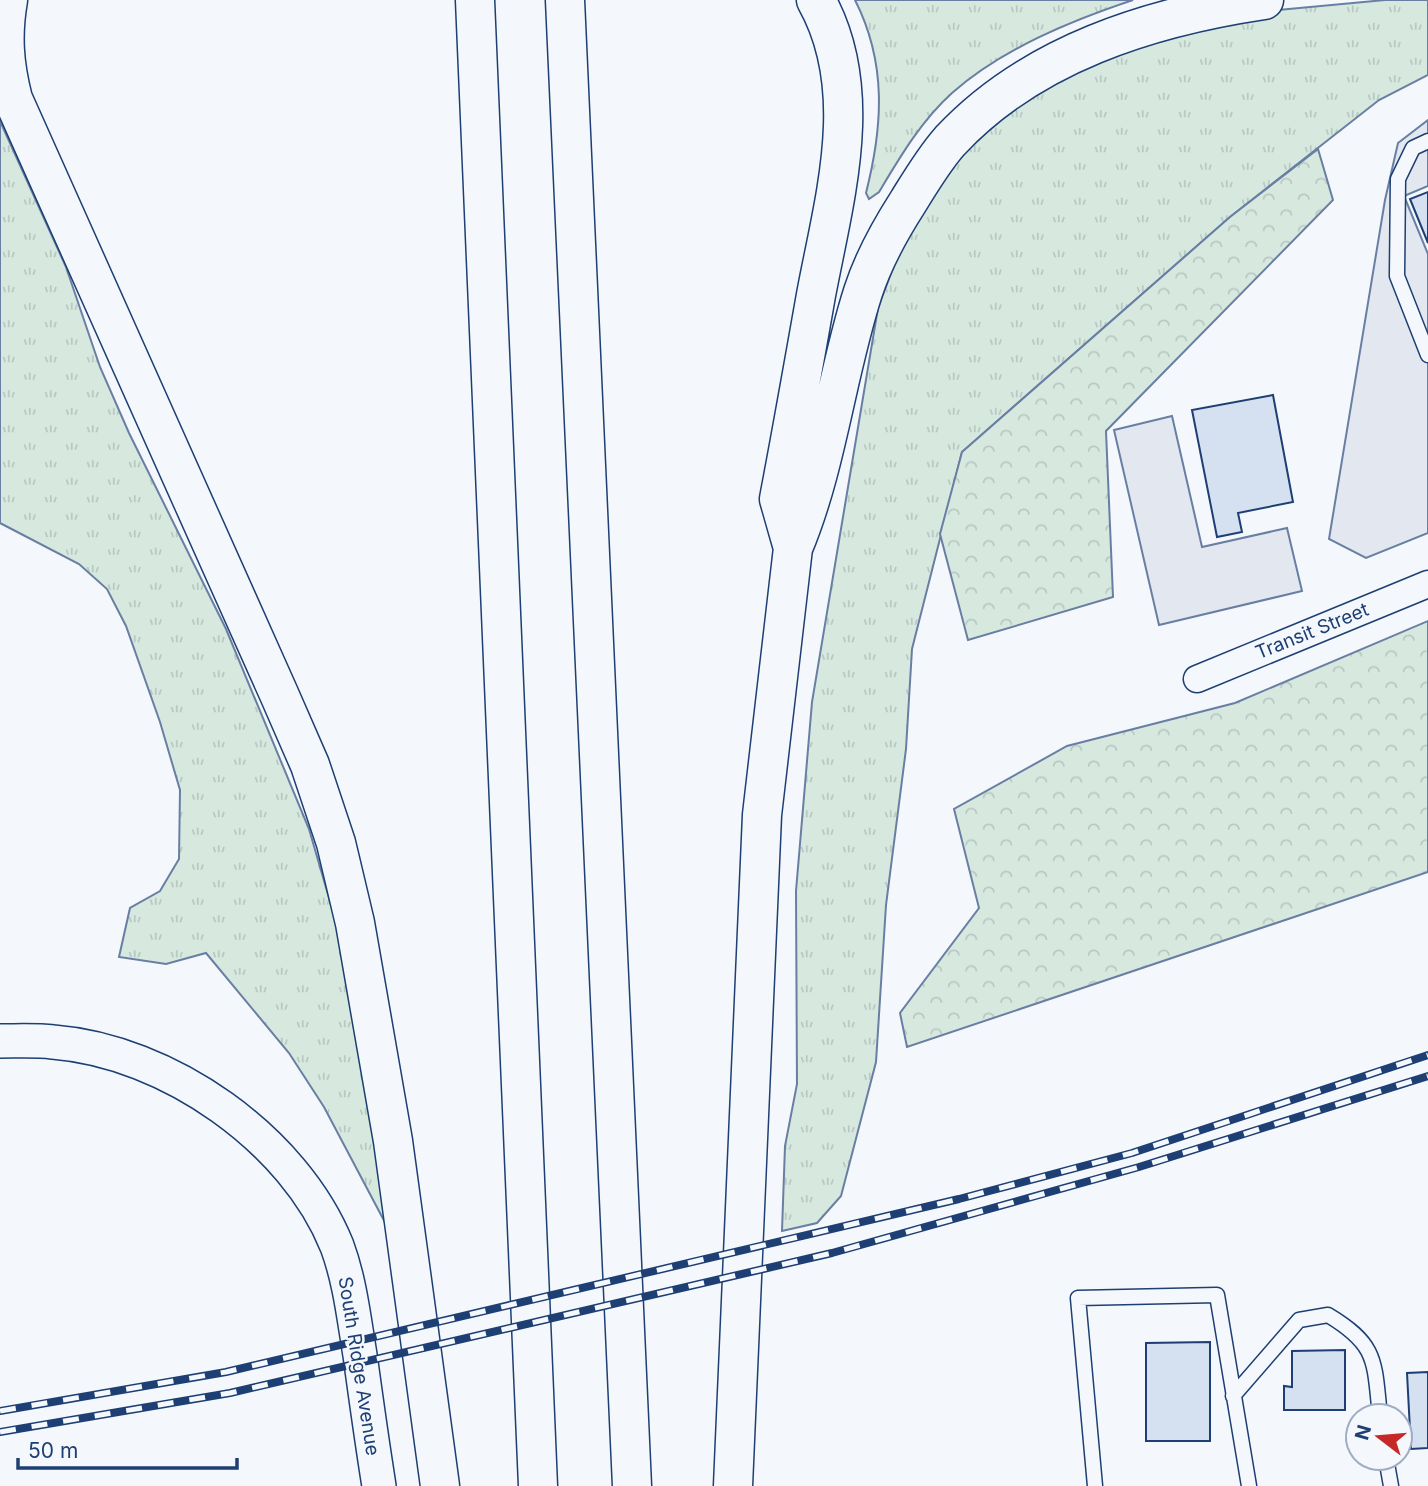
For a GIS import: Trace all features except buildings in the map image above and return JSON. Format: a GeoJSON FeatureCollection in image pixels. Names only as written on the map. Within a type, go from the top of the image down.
{"type":"FeatureCollection","features":[{"type":"Feature","properties":{"kind":"highway"},"geometry":{"type":"LineString","coordinates":[[8,0],[3,34],[4,55],[13,99],[305,753],[336,843],[355,923],[393,1141],[440,1486]]}},
{"type":"Feature","properties":{"kind":"highway"},"geometry":{"type":"LineString","coordinates":[[475,0],[538,1486]]}},
{"type":"Feature","properties":{"kind":"highway"},"geometry":{"type":"LineString","coordinates":[[565,0],[632,1486]]}},
{"type":"Feature","properties":{"kind":"highway"},"geometry":{"type":"LineString","coordinates":[[793,548],[779,499],[842,143],[841,71],[834,41],[816,0]]}},
{"type":"Feature","properties":{"kind":"highway"},"geometry":{"type":"LineString","coordinates":[[733,1486],[762,815],[793,548],[809,510],[842,363],[864,289],[903,209],[949,143],[1007,92],[1049,66],[1091,46],[1170,18],[1264,0]]}},
{"type":"Feature","properties":{"kind":"highway"},"geometry":{"type":"LineString","coordinates":[[0,112],[78,247]]}},
{"type":"Feature","properties":{"kind":"street","name":"Transit Street"},"geometry":{"type":"LineString","coordinates":[[1197,679],[1428,584]]}},
{"type":"Feature","properties":{"kind":"street","name":"South Ridge Avenue"},"geometry":{"type":"LineString","coordinates":[[0,1041],[55,1042],[104,1052],[192,1087],[275,1152],[304,1186],[337,1248],[351,1299],[379,1486]]}},
{"type":"Feature","properties":{"kind":"lane"},"geometry":{"type":"LineString","coordinates":[[1428,141],[1413,148],[1398,179],[1396,276],[1428,355]]}},
{"type":"Feature","properties":{"kind":"lane"},"geometry":{"type":"LineString","coordinates":[[1095,1486],[1078,1298],[1217,1295],[1249,1486]]}},
{"type":"Feature","properties":{"kind":"lane"},"geometry":{"type":"LineString","coordinates":[[1233,1395],[1299,1320],[1328,1315],[1355,1331],[1369,1349],[1378,1402]]}},
{"type":"Feature","properties":{"kind":"green space"},"geometry":{"type":"Polygon","coordinates":[[[855,0],[1133,0],[1038,38],[972,77],[930,115],[879,192],[869,199],[866,193],[876,143],[879,95],[873,47],[855,0]]]}},
{"type":"Feature","properties":{"kind":"green space"},"geometry":{"type":"Polygon","coordinates":[[[1385,0],[1428,0],[1428,75],[1379,100],[1230,217],[962,452],[912,649],[906,749],[886,905],[876,1062],[841,1196],[817,1223],[782,1231],[785,1146],[797,1084],[796,891],[812,702],[878,308],[899,252],[930,191],[1035,76],[1268,11],[1385,0]]]}},
{"type":"Feature","properties":{"kind":"green space"},"geometry":{"type":"Polygon","coordinates":[[[0,121],[66,267],[100,367],[129,433],[226,629],[309,829],[338,929],[389,1230],[324,1107],[289,1053],[206,953],[166,964],[119,957],[130,908],[160,891],[179,859],[180,790],[160,722],[126,626],[107,589],[79,564],[0,523],[0,121]]]}},
{"type":"Feature","properties":{"kind":"green space"},"geometry":{"type":"Polygon","coordinates":[[[1318,149],[1333,200],[1106,431],[1113,597],[968,640],[940,534],[962,452],[1230,217],[1318,149]]]}},
{"type":"Feature","properties":{"kind":"green space"},"geometry":{"type":"Polygon","coordinates":[[[1428,621],[1428,872],[907,1047],[900,1013],[979,908],[954,809],[1067,746],[1235,703],[1428,621]]]}},
{"type":"Feature","properties":{"kind":"shaded area"},"geometry":{"type":"Polygon","coordinates":[[[1428,120],[1428,186],[1404,196],[1428,254],[1428,533],[1366,558],[1329,539],[1385,200],[1398,143],[1428,120]]]}},
{"type":"Feature","properties":{"kind":"shaded area"},"geometry":{"type":"Polygon","coordinates":[[[1172,416],[1202,547],[1287,528],[1302,591],[1159,625],[1114,430],[1172,416]]]}},
{"type":"Feature","properties":{"kind":"railway"},"geometry":{"type":"LineString","coordinates":[[0,1411],[226,1372],[959,1199],[1132,1153],[1428,1055]]}},
{"type":"Feature","properties":{"kind":"railway"},"geometry":{"type":"LineString","coordinates":[[0,1432],[230,1393],[832,1253],[1139,1167],[1428,1076]]}}]}
